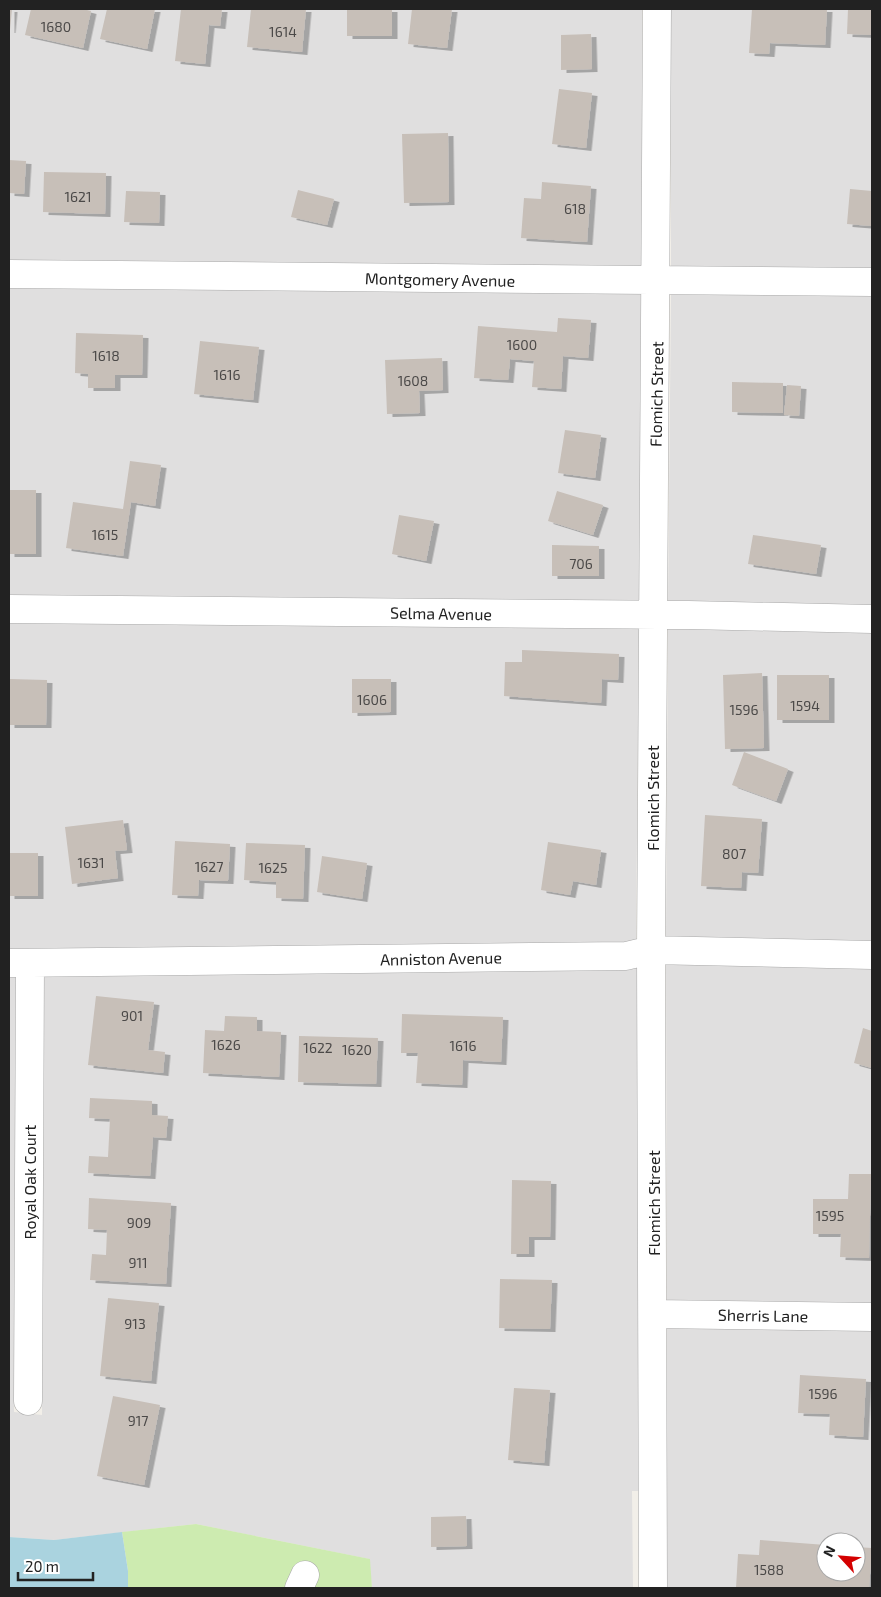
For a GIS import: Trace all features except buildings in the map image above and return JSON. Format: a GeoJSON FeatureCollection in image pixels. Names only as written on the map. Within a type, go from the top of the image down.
{"type":"FeatureCollection","features":[{"type":"Feature","properties":{"kind":"street","name":"Flomich Street"},"geometry":{"type":"LineString","coordinates":[[654,1588],[651,950],[657,281],[657,9]]}},
{"type":"Feature","properties":{"kind":"street","name":"Montgomery Avenue"},"geometry":{"type":"LineString","coordinates":[[9,274],[872,282]]}},
{"type":"Feature","properties":{"kind":"street","name":"Selma Avenue"},"geometry":{"type":"LineString","coordinates":[[9,608],[872,619]]}},
{"type":"Feature","properties":{"kind":"street","name":"Anniston Avenue"},"geometry":{"type":"LineString","coordinates":[[20,963],[626,956],[651,950],[872,955]]}},
{"type":"Feature","properties":{"kind":"street","name":"Royal Oak Court"},"geometry":{"type":"LineString","coordinates":[[20,963],[28,1401]]}},
{"type":"Feature","properties":{"kind":"street","name":"Sherris Lane"},"geometry":{"type":"LineString","coordinates":[[653,1314],[872,1317]]}},
{"type":"Feature","properties":{"kind":"shaded area"},"geometry":{"type":"Polygon","coordinates":[[[9,9],[642,9],[642,268],[9,261],[9,9]]]}},
{"type":"Feature","properties":{"kind":"shaded area"},"geometry":{"type":"Polygon","coordinates":[[[671,9],[872,9],[872,269],[671,268],[671,9]]]}},
{"type":"Feature","properties":{"kind":"shaded area"},"geometry":{"type":"Polygon","coordinates":[[[9,287],[642,294],[640,602],[9,596],[9,287]]]}},
{"type":"Feature","properties":{"kind":"shaded area"},"geometry":{"type":"Polygon","coordinates":[[[671,294],[872,295],[872,607],[668,602],[671,294]]]}},
{"type":"Feature","properties":{"kind":"shaded area"},"geometry":{"type":"Polygon","coordinates":[[[9,622],[639,628],[636,940],[623,943],[9,950],[9,622]]]}},
{"type":"Feature","properties":{"kind":"shaded area"},"geometry":{"type":"Polygon","coordinates":[[[668,629],[872,632],[872,942],[666,937],[668,629]]]}},
{"type":"Feature","properties":{"kind":"shaded area"},"geometry":{"type":"Polygon","coordinates":[[[666,963],[872,967],[872,1304],[667,1301],[666,963]]]}},
{"type":"Feature","properties":{"kind":"shaded area"},"geometry":{"type":"Polygon","coordinates":[[[637,967],[639,1491],[632,1491],[633,1588],[372,1588],[369,1559],[196,1524],[54,1540],[9,1537],[9,976],[16,976],[14,1412],[42,1415],[44,976],[637,967]]]}},
{"type":"Feature","properties":{"kind":"shaded area"},"geometry":{"type":"Polygon","coordinates":[[[667,1327],[872,1330],[872,1588],[667,1588],[667,1327]]]}},
{"type":"Feature","properties":{"kind":"green space"},"geometry":{"type":"Polygon","coordinates":[[[196,1524],[370,1559],[372,1588],[128,1588],[128,1571],[122,1532],[196,1524]]]}},
{"type":"Feature","properties":{"kind":"water"},"geometry":{"type":"Polygon","coordinates":[[[122,1532],[128,1571],[128,1588],[9,1588],[9,1537],[54,1540],[122,1532]]]}}]}
